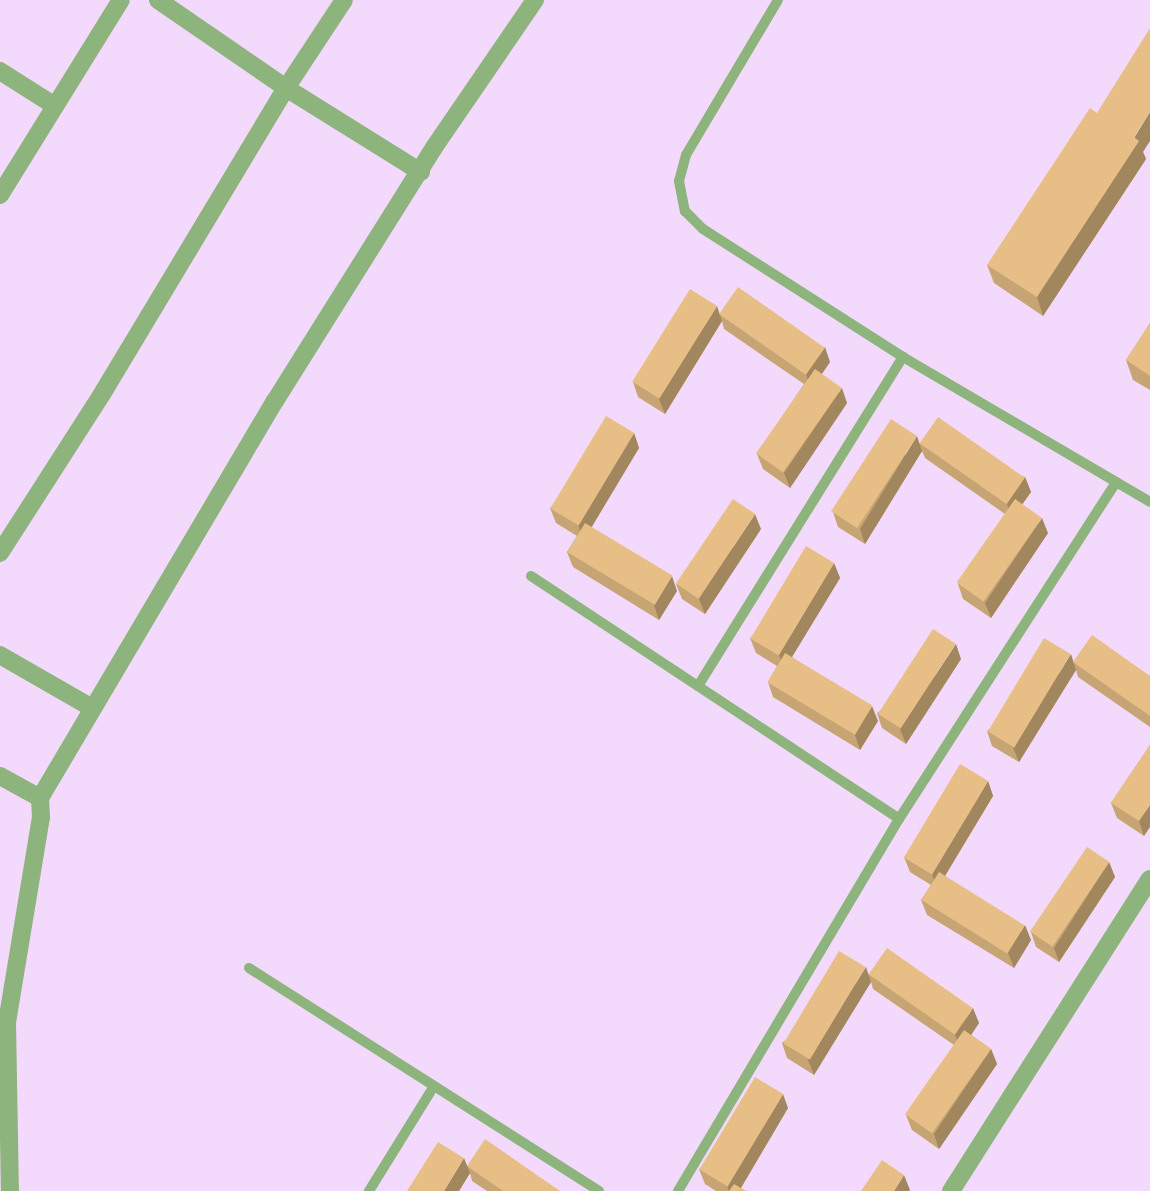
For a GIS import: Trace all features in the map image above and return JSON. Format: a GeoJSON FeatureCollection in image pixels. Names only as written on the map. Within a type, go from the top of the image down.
{"type":"FeatureCollection","features":[{"type":"Feature","properties":{"kind":"street"},"geometry":{"type":"LineString","coordinates":[[0,195],[121,0]]}},
{"type":"Feature","properties":{"kind":"street"},"geometry":{"type":"LineString","coordinates":[[158,0],[286,88],[421,172]]}},
{"type":"Feature","properties":{"kind":"street"},"geometry":{"type":"LineString","coordinates":[[0,553],[102,394],[286,88],[344,0]]}},
{"type":"Feature","properties":{"kind":"street"},"geometry":{"type":"LineString","coordinates":[[10,1191],[7,1023],[40,840],[40,798],[275,401],[435,146],[535,0]]}},
{"type":"Feature","properties":{"kind":"street"},"geometry":{"type":"LineString","coordinates":[[0,71],[55,106]]}},
{"type":"Feature","properties":{"kind":"street"},"geometry":{"type":"LineString","coordinates":[[0,655],[92,709]]}},
{"type":"Feature","properties":{"kind":"street"},"geometry":{"type":"LineString","coordinates":[[0,776],[40,798]]}},
{"type":"Feature","properties":{"kind":"street"},"geometry":{"type":"LineString","coordinates":[[951,1191],[1150,879]]}},
{"type":"Feature","properties":{"kind":"lane"},"geometry":{"type":"LineString","coordinates":[[778,0],[687,155],[679,181],[681,204],[692,220],[903,357],[1150,502]]}},
{"type":"Feature","properties":{"kind":"lane"},"geometry":{"type":"LineString","coordinates":[[698,686],[903,357]]}},
{"type":"Feature","properties":{"kind":"lane"},"geometry":{"type":"LineString","coordinates":[[678,1191],[900,819],[1116,482]]}},
{"type":"Feature","properties":{"kind":"lane"},"geometry":{"type":"LineString","coordinates":[[531,576],[900,819]]}},
{"type":"Feature","properties":{"kind":"lane"},"geometry":{"type":"LineString","coordinates":[[249,968],[599,1191]]}},
{"type":"Feature","properties":{"kind":"lane"},"geometry":{"type":"LineString","coordinates":[[369,1191],[434,1086]]}},
{"type":"Feature","properties":{"kind":"building"},"geometry":{"type":"Polygon","coordinates":[[[1150,28],[1150,112],[1134,137],[1139,141],[1037,297],[987,265],[1090,108],[1097,113],[1150,28]]]}},
{"type":"Feature","properties":{"kind":"building"},"geometry":{"type":"Polygon","coordinates":[[[738,287],[825,348],[806,375],[719,314],[738,287]]]}},
{"type":"Feature","properties":{"kind":"building"},"geometry":{"type":"Polygon","coordinates":[[[690,289],[717,306],[659,398],[632,381],[690,289]]]}},
{"type":"Feature","properties":{"kind":"building"},"geometry":{"type":"Polygon","coordinates":[[[1150,323],[1150,376],[1126,360],[1150,323]]]}},
{"type":"Feature","properties":{"kind":"building"},"geometry":{"type":"Polygon","coordinates":[[[815,369],[842,388],[783,472],[756,453],[815,369]]]}},
{"type":"Feature","properties":{"kind":"building"},"geometry":{"type":"Polygon","coordinates":[[[606,416],[634,433],[579,526],[550,509],[606,416]]]}},
{"type":"Feature","properties":{"kind":"building"},"geometry":{"type":"Polygon","coordinates":[[[938,417],[1025,478],[1006,504],[920,443],[938,417]]]}},
{"type":"Feature","properties":{"kind":"building"},"geometry":{"type":"Polygon","coordinates":[[[891,419],[917,436],[857,528],[831,511],[891,419]]]}},
{"type":"Feature","properties":{"kind":"building"},"geometry":{"type":"Polygon","coordinates":[[[733,499],[755,514],[698,599],[676,584],[733,499]]]}},
{"type":"Feature","properties":{"kind":"building"},"geometry":{"type":"Polygon","coordinates":[[[1015,499],[1042,518],[984,601],[956,583],[1015,499]]]}},
{"type":"Feature","properties":{"kind":"building"},"geometry":{"type":"Polygon","coordinates":[[[585,523],[672,576],[655,605],[567,552],[585,523]]]}},
{"type":"Feature","properties":{"kind":"building"},"geometry":{"type":"Polygon","coordinates":[[[806,546],[834,563],[779,656],[750,639],[806,546]]]}},
{"type":"Feature","properties":{"kind":"building"},"geometry":{"type":"Polygon","coordinates":[[[933,629],[956,644],[901,728],[878,714],[933,629]]]}},
{"type":"Feature","properties":{"kind":"building"},"geometry":{"type":"Polygon","coordinates":[[[1092,635],[1150,676],[1150,716],[1073,662],[1092,635]]]}},
{"type":"Feature","properties":{"kind":"building"},"geometry":{"type":"Polygon","coordinates":[[[1044,638],[1071,654],[1014,747],[988,731],[1044,638]]]}},
{"type":"Feature","properties":{"kind":"building"},"geometry":{"type":"Polygon","coordinates":[[[785,653],[872,706],[855,735],[767,682],[785,653]]]}},
{"type":"Feature","properties":{"kind":"building"},"geometry":{"type":"Polygon","coordinates":[[[1150,745],[1150,805],[1139,821],[1111,803],[1150,745]]]}},
{"type":"Feature","properties":{"kind":"building"},"geometry":{"type":"Polygon","coordinates":[[[960,764],[988,781],[932,874],[904,857],[960,764]]]}},
{"type":"Feature","properties":{"kind":"building"},"geometry":{"type":"Polygon","coordinates":[[[1087,847],[1109,862],[1052,947],[1030,932],[1087,847]]]}},
{"type":"Feature","properties":{"kind":"building"},"geometry":{"type":"Polygon","coordinates":[[[939,872],[1025,926],[1007,954],[922,900],[939,872]]]}},
{"type":"Feature","properties":{"kind":"building"},"geometry":{"type":"Polygon","coordinates":[[[887,948],[973,1008],[955,1034],[869,974],[887,948]]]}},
{"type":"Feature","properties":{"kind":"building"},"geometry":{"type":"Polygon","coordinates":[[[839,951],[866,967],[810,1060],[783,1044],[839,951]]]}},
{"type":"Feature","properties":{"kind":"building"},"geometry":{"type":"Polygon","coordinates":[[[964,1030],[991,1049],[932,1133],[905,1114],[964,1030]]]}},
{"type":"Feature","properties":{"kind":"building"},"geometry":{"type":"Polygon","coordinates":[[[755,1077],[783,1094],[728,1187],[699,1170],[755,1077]]]}},
{"type":"Feature","properties":{"kind":"building"},"geometry":{"type":"Polygon","coordinates":[[[485,1139],[560,1191],[503,1191],[467,1166],[485,1139]]]}},
{"type":"Feature","properties":{"kind":"building"},"geometry":{"type":"Polygon","coordinates":[[[438,1142],[464,1158],[444,1191],[407,1191],[438,1142]]]}},
{"type":"Feature","properties":{"kind":"building"},"geometry":{"type":"Polygon","coordinates":[[[882,1160],[904,1175],[894,1191],[861,1191],[882,1160]]]}},
{"type":"Feature","properties":{"kind":"building"},"geometry":{"type":"Polygon","coordinates":[[[734,1184],[746,1191],[729,1191],[734,1184]]]}}]}
